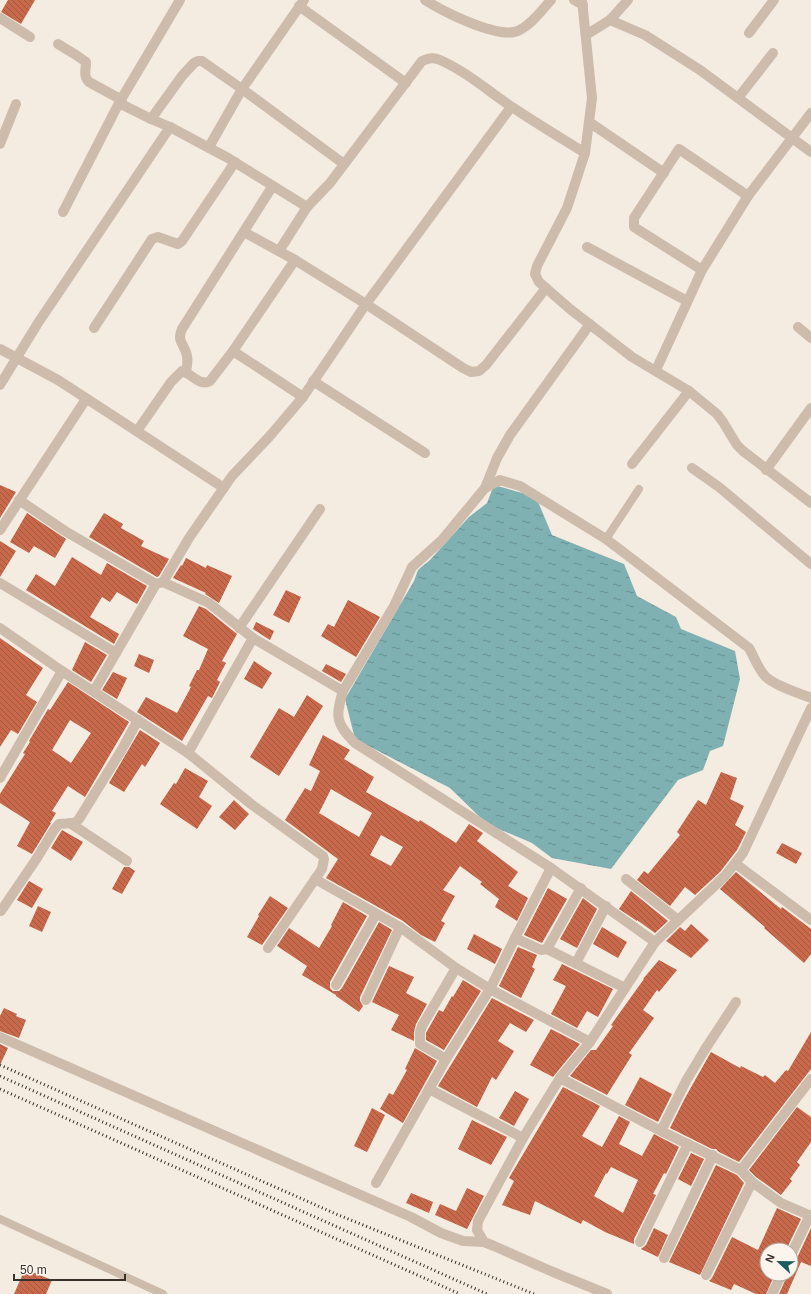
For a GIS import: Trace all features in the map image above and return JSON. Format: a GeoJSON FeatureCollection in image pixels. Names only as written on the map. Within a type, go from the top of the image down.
{"type":"FeatureCollection","features":[{"type":"Feature","properties":{"kind":"street"},"geometry":{"type":"LineString","coordinates":[[63,212],[121,102],[180,0]]}},
{"type":"Feature","properties":{"kind":"street"},"geometry":{"type":"LineString","coordinates":[[425,0],[436,8],[470,23],[495,31],[515,32],[533,21],[550,0]]}},
{"type":"Feature","properties":{"kind":"street"},"geometry":{"type":"LineString","coordinates":[[586,35],[610,20],[628,0]]}},
{"type":"Feature","properties":{"kind":"street"},"geometry":{"type":"LineString","coordinates":[[749,33],[774,0]]}},
{"type":"Feature","properties":{"kind":"street"},"geometry":{"type":"LineString","coordinates":[[579,2],[586,35],[592,98],[585,153],[567,208],[537,266],[535,274],[539,282],[570,309],[632,357],[689,391],[717,414],[737,445],[766,470],[811,503]]}},
{"type":"Feature","properties":{"kind":"street"},"geometry":{"type":"LineString","coordinates":[[208,148],[242,89],[302,3],[406,83]]}},
{"type":"Feature","properties":{"kind":"street"},"geometry":{"type":"LineString","coordinates":[[0,18],[30,36]]}},
{"type":"Feature","properties":{"kind":"street"},"geometry":{"type":"LineString","coordinates":[[610,20],[645,35],[700,70],[811,152]]}},
{"type":"Feature","properties":{"kind":"street"},"geometry":{"type":"LineString","coordinates":[[58,44],[86,62],[85,73],[86,79],[89,82],[151,119],[170,127],[235,162],[272,187],[306,207]]}},
{"type":"Feature","properties":{"kind":"street"},"geometry":{"type":"LineString","coordinates":[[738,98],[773,53]]}},
{"type":"Feature","properties":{"kind":"street"},"geometry":{"type":"LineString","coordinates":[[279,251],[306,207],[330,184],[422,61],[432,58],[439,60],[471,77],[511,107],[585,153]]}},
{"type":"Feature","properties":{"kind":"street"},"geometry":{"type":"LineString","coordinates":[[151,119],[182,76],[194,63],[198,61],[208,64],[344,164]]}},
{"type":"Feature","properties":{"kind":"street"},"geometry":{"type":"LineString","coordinates":[[0,144],[16,104]]}},
{"type":"Feature","properties":{"kind":"street"},"geometry":{"type":"LineString","coordinates":[[94,691],[188,538],[232,476],[269,437],[303,397],[366,304],[511,107]]}},
{"type":"Feature","properties":{"kind":"street"},"geometry":{"type":"LineString","coordinates":[[656,370],[702,270],[748,196],[811,113]]}},
{"type":"Feature","properties":{"kind":"street"},"geometry":{"type":"LineString","coordinates":[[589,122],[664,173]]}},
{"type":"Feature","properties":{"kind":"street"},"geometry":{"type":"LineString","coordinates":[[0,385],[38,323],[170,127]]}},
{"type":"Feature","properties":{"kind":"street"},"geometry":{"type":"LineString","coordinates":[[702,270],[634,227],[634,218],[679,149],[748,196]]}},
{"type":"Feature","properties":{"kind":"street"},"geometry":{"type":"LineString","coordinates":[[94,328],[152,239],[158,237],[178,244],[182,241],[235,162]]}},
{"type":"Feature","properties":{"kind":"street"},"geometry":{"type":"LineString","coordinates":[[186,372],[187,356],[179,339],[179,335],[272,187]]}},
{"type":"Feature","properties":{"kind":"street"},"geometry":{"type":"LineString","coordinates":[[244,232],[295,260],[471,372],[479,371],[486,365],[546,288]]}},
{"type":"Feature","properties":{"kind":"street"},"geometry":{"type":"LineString","coordinates":[[587,247],[687,301]]}},
{"type":"Feature","properties":{"kind":"street"},"geometry":{"type":"LineString","coordinates":[[137,431],[176,376],[182,371],[186,372],[197,380],[206,383],[214,377],[295,260]]}},
{"type":"Feature","properties":{"kind":"street"},"geometry":{"type":"LineString","coordinates":[[590,324],[510,435],[497,458],[485,488],[442,540],[412,567],[394,606],[343,691],[338,709],[339,720],[342,729],[355,743],[551,868],[655,942]]}},
{"type":"Feature","properties":{"kind":"street"},"geometry":{"type":"LineString","coordinates":[[798,327],[811,338]]}},
{"type":"Feature","properties":{"kind":"street"},"geometry":{"type":"LineString","coordinates":[[0,349],[58,380],[224,488]]}},
{"type":"Feature","properties":{"kind":"street"},"geometry":{"type":"LineString","coordinates":[[233,351],[303,397]]}},
{"type":"Feature","properties":{"kind":"street"},"geometry":{"type":"LineString","coordinates":[[313,381],[425,453]]}},
{"type":"Feature","properties":{"kind":"street"},"geometry":{"type":"LineString","coordinates":[[632,464],[689,391]]}},
{"type":"Feature","properties":{"kind":"street"},"geometry":{"type":"LineString","coordinates":[[0,530],[86,399]]}},
{"type":"Feature","properties":{"kind":"street"},"geometry":{"type":"LineString","coordinates":[[766,470],[811,408]]}},
{"type":"Feature","properties":{"kind":"street"},"geometry":{"type":"LineString","coordinates":[[692,468],[719,488],[811,564]]}},
{"type":"Feature","properties":{"kind":"street"},"geometry":{"type":"LineString","coordinates":[[485,488],[500,480],[520,486],[606,540],[749,648],[766,677],[787,689],[811,698]]}},
{"type":"Feature","properties":{"kind":"street"},"geometry":{"type":"LineString","coordinates":[[19,500],[65,530],[160,583],[209,603],[253,638],[343,691]]}},
{"type":"Feature","properties":{"kind":"street"},"geometry":{"type":"LineString","coordinates":[[239,628],[320,509]]}},
{"type":"Feature","properties":{"kind":"street"},"geometry":{"type":"LineString","coordinates":[[0,583],[116,653]]}},
{"type":"Feature","properties":{"kind":"street"},"geometry":{"type":"LineString","coordinates":[[0,628],[62,671],[188,753],[251,804],[323,856],[324,864],[268,948]]}},
{"type":"Feature","properties":{"kind":"street"},"geometry":{"type":"LineString","coordinates":[[188,753],[253,638]]}},
{"type":"Feature","properties":{"kind":"street"},"geometry":{"type":"LineString","coordinates":[[0,778],[62,671]]}},
{"type":"Feature","properties":{"kind":"street"},"geometry":{"type":"LineString","coordinates":[[484,1242],[477,1230],[478,1220],[522,1138],[560,1078],[590,1042],[655,942],[726,876],[736,864],[749,841],[811,708]]}},
{"type":"Feature","properties":{"kind":"street"},"geometry":{"type":"LineString","coordinates":[[1,911],[59,824],[75,823],[79,819],[121,751],[138,720]]}},
{"type":"Feature","properties":{"kind":"street"},"geometry":{"type":"LineString","coordinates":[[70,823],[126,862]]}},
{"type":"Feature","properties":{"kind":"street"},"geometry":{"type":"LineString","coordinates":[[736,864],[811,920]]}},
{"type":"Feature","properties":{"kind":"street"},"geometry":{"type":"LineString","coordinates":[[376,1184],[446,1058],[490,989],[551,868]]}},
{"type":"Feature","properties":{"kind":"street"},"geometry":{"type":"LineString","coordinates":[[315,879],[400,927],[456,968],[490,989],[590,1042]]}},
{"type":"Feature","properties":{"kind":"street"},"geometry":{"type":"LineString","coordinates":[[626,879],[678,920]]}},
{"type":"Feature","properties":{"kind":"street"},"geometry":{"type":"LineString","coordinates":[[547,949],[581,888]]}},
{"type":"Feature","properties":{"kind":"street"},"geometry":{"type":"LineString","coordinates":[[576,963],[606,906]]}},
{"type":"Feature","properties":{"kind":"street"},"geometry":{"type":"LineString","coordinates":[[336,985],[376,914]]}},
{"type":"Feature","properties":{"kind":"street"},"geometry":{"type":"LineString","coordinates":[[366,1000],[400,927]]}},
{"type":"Feature","properties":{"kind":"street"},"geometry":{"type":"LineString","coordinates":[[515,938],[540,950],[547,949],[624,988]]}},
{"type":"Feature","properties":{"kind":"street"},"geometry":{"type":"LineString","coordinates":[[446,1058],[420,1044],[420,1032],[456,968]]}},
{"type":"Feature","properties":{"kind":"street"},"geometry":{"type":"LineString","coordinates":[[660,1131],[696,1063],[736,1002]]}},
{"type":"Feature","properties":{"kind":"street"},"geometry":{"type":"LineString","coordinates":[[0,1037],[411,1217],[440,1233],[463,1241],[484,1242],[607,1294]]}},
{"type":"Feature","properties":{"kind":"street"},"geometry":{"type":"LineString","coordinates":[[560,1078],[660,1131],[713,1155],[741,1170],[752,1182],[781,1204],[810,1215],[797,1242]]}},
{"type":"Feature","properties":{"kind":"street"},"geometry":{"type":"LineString","coordinates":[[741,1170],[811,1080]]}},
{"type":"Feature","properties":{"kind":"street"},"geometry":{"type":"LineString","coordinates":[[429,1089],[522,1138]]}},
{"type":"Feature","properties":{"kind":"street"},"geometry":{"type":"LineString","coordinates":[[640,1242],[688,1144]]}},
{"type":"Feature","properties":{"kind":"street"},"geometry":{"type":"LineString","coordinates":[[664,1258],[713,1155]]}},
{"type":"Feature","properties":{"kind":"street"},"geometry":{"type":"LineString","coordinates":[[706,1275],[752,1182]]}},
{"type":"Feature","properties":{"kind":"street"},"geometry":{"type":"LineString","coordinates":[[772,1294],[778,1282]]}},
{"type":"Feature","properties":{"kind":"lane"},"geometry":{"type":"LineString","coordinates":[[606,540],[639,489]]}},
{"type":"Feature","properties":{"kind":"lane"},"geometry":{"type":"LineString","coordinates":[[0,1219],[163,1294]]}},
{"type":"Feature","properties":{"kind":"water"},"geometry":{"type":"Polygon","coordinates":[[[494,485],[536,497],[552,535],[624,564],[637,596],[676,617],[681,629],[735,651],[740,679],[723,746],[710,751],[703,770],[678,780],[611,869],[552,858],[532,843],[487,824],[450,788],[355,739],[345,699],[414,581],[418,570],[430,560],[469,517],[487,503],[494,485]]]}},
{"type":"Feature","properties":{"kind":"building"},"geometry":{"type":"Polygon","coordinates":[[[8,0],[35,0],[21,24],[1,12],[8,0]]]}},
{"type":"Feature","properties":{"kind":"building"},"geometry":{"type":"Polygon","coordinates":[[[0,485],[16,492],[0,518],[0,485]]]}},
{"type":"Feature","properties":{"kind":"building"},"geometry":{"type":"Polygon","coordinates":[[[27,513],[66,539],[55,558],[34,546],[29,553],[10,542],[27,513]]]}},
{"type":"Feature","properties":{"kind":"building"},"geometry":{"type":"Polygon","coordinates":[[[104,513],[123,524],[121,528],[144,541],[141,546],[169,559],[159,576],[157,577],[89,537],[104,513]]]}},
{"type":"Feature","properties":{"kind":"building"},"geometry":{"type":"Polygon","coordinates":[[[0,541],[16,551],[0,577],[0,541]]]}},
{"type":"Feature","properties":{"kind":"building"},"geometry":{"type":"Polygon","coordinates":[[[72,557],[101,575],[107,563],[147,586],[137,604],[117,592],[110,602],[102,597],[90,617],[119,634],[114,644],[26,590],[36,574],[55,586],[72,557]]]}},
{"type":"Feature","properties":{"kind":"building"},"geometry":{"type":"Polygon","coordinates":[[[186,558],[206,568],[207,565],[232,576],[219,603],[205,594],[206,593],[173,578],[186,558]]]}},
{"type":"Feature","properties":{"kind":"building"},"geometry":{"type":"Polygon","coordinates":[[[286,590],[301,597],[289,623],[273,615],[286,590]]]}},
{"type":"Feature","properties":{"kind":"building"},"geometry":{"type":"Polygon","coordinates":[[[348,600],[380,617],[356,657],[321,636],[328,624],[334,627],[348,600]]]}},
{"type":"Feature","properties":{"kind":"building"},"geometry":{"type":"Polygon","coordinates":[[[199,606],[206,609],[237,634],[222,661],[226,663],[217,680],[220,682],[212,698],[208,696],[182,741],[137,712],[146,697],[177,713],[191,687],[189,686],[197,670],[199,670],[208,649],[183,636],[199,606]]]}},
{"type":"Feature","properties":{"kind":"building"},"geometry":{"type":"Polygon","coordinates":[[[256,622],[274,631],[270,640],[253,629],[256,622]]]}},
{"type":"Feature","properties":{"kind":"building"},"geometry":{"type":"Polygon","coordinates":[[[0,638],[43,668],[26,695],[37,702],[18,734],[11,730],[0,747],[0,638]]]}},
{"type":"Feature","properties":{"kind":"building"},"geometry":{"type":"Polygon","coordinates":[[[85,642],[107,655],[91,682],[72,670],[85,642]]]}},
{"type":"Feature","properties":{"kind":"building"},"geometry":{"type":"Polygon","coordinates":[[[139,654],[154,660],[149,673],[134,666],[139,654]]]}},
{"type":"Feature","properties":{"kind":"building"},"geometry":{"type":"Polygon","coordinates":[[[254,661],[272,673],[262,689],[244,679],[254,661]]]}},
{"type":"Feature","properties":{"kind":"building"},"geometry":{"type":"Polygon","coordinates":[[[326,664],[346,674],[341,682],[322,671],[326,664]]]}},
{"type":"Feature","properties":{"kind":"building"},"geometry":{"type":"Polygon","coordinates":[[[113,672],[127,678],[117,699],[102,690],[113,672]]]}},
{"type":"Feature","properties":{"kind":"building"},"geometry":{"type":"Polygon","coordinates":[[[68,682],[129,722],[85,797],[68,786],[52,811],[56,813],[32,854],[17,846],[30,822],[0,803],[0,794],[25,754],[23,753],[30,742],[29,741],[48,709],[50,710],[68,682]],[[70,720],[52,750],[71,763],[91,733],[70,720]]]}},
{"type":"Feature","properties":{"kind":"building"},"geometry":{"type":"Polygon","coordinates":[[[307,695],[323,706],[279,776],[250,757],[279,708],[294,717],[307,695]]]}},
{"type":"Feature","properties":{"kind":"building"},"geometry":{"type":"Polygon","coordinates":[[[140,730],[160,743],[145,767],[142,764],[124,792],[109,783],[140,730]]]}},
{"type":"Feature","properties":{"kind":"building"},"geometry":{"type":"Polygon","coordinates":[[[323,735],[350,750],[344,759],[374,777],[366,792],[419,822],[420,820],[456,843],[469,824],[483,833],[477,841],[518,872],[508,886],[528,898],[517,921],[495,907],[499,899],[480,884],[482,882],[460,866],[443,890],[455,896],[441,921],[445,923],[435,942],[421,935],[403,921],[326,878],[338,859],[285,820],[305,788],[311,791],[320,771],[309,765],[323,735]],[[331,789],[319,813],[359,837],[372,813],[331,789]],[[381,835],[370,855],[391,866],[403,847],[381,835]]]}},
{"type":"Feature","properties":{"kind":"building"},"geometry":{"type":"Polygon","coordinates":[[[185,768],[208,781],[199,797],[212,806],[197,829],[160,804],[174,783],[176,784],[185,768]]]}},
{"type":"Feature","properties":{"kind":"building"},"geometry":{"type":"Polygon","coordinates":[[[721,772],[737,778],[730,799],[744,806],[735,825],[746,832],[737,850],[720,872],[695,895],[685,887],[670,906],[637,880],[644,871],[648,874],[680,835],[677,832],[698,800],[706,805],[721,772]]]}},
{"type":"Feature","properties":{"kind":"building"},"geometry":{"type":"Polygon","coordinates":[[[234,800],[249,814],[235,830],[219,817],[234,800]]]}},
{"type":"Feature","properties":{"kind":"building"},"geometry":{"type":"Polygon","coordinates":[[[62,830],[83,842],[71,861],[51,848],[62,830]]]}},
{"type":"Feature","properties":{"kind":"building"},"geometry":{"type":"Polygon","coordinates":[[[782,843],[802,853],[796,864],[776,853],[782,843]]]}},
{"type":"Feature","properties":{"kind":"building"},"geometry":{"type":"Polygon","coordinates":[[[124,867],[129,867],[135,871],[122,894],[112,889],[124,867]]]}},
{"type":"Feature","properties":{"kind":"building"},"geometry":{"type":"Polygon","coordinates":[[[736,872],[781,909],[782,907],[811,929],[811,954],[804,963],[764,928],[765,927],[720,889],[736,872]]]}},
{"type":"Feature","properties":{"kind":"building"},"geometry":{"type":"Polygon","coordinates":[[[29,881],[43,889],[32,908],[17,900],[29,881]]]}},
{"type":"Feature","properties":{"kind":"building"},"geometry":{"type":"Polygon","coordinates":[[[548,888],[567,899],[542,943],[524,935],[548,888]]]}},
{"type":"Feature","properties":{"kind":"building"},"geometry":{"type":"Polygon","coordinates":[[[631,891],[668,921],[655,933],[619,909],[631,891]]]}},
{"type":"Feature","properties":{"kind":"building"},"geometry":{"type":"Polygon","coordinates":[[[270,896],[288,908],[262,945],[247,937],[270,896]]]}},
{"type":"Feature","properties":{"kind":"building"},"geometry":{"type":"Polygon","coordinates":[[[583,898],[597,909],[577,948],[560,939],[583,898]]]}},
{"type":"Feature","properties":{"kind":"building"},"geometry":{"type":"Polygon","coordinates":[[[343,902],[367,916],[330,982],[330,988],[333,991],[339,991],[342,988],[379,922],[392,930],[360,997],[360,1001],[363,1006],[359,1012],[336,995],[302,975],[307,966],[277,946],[289,928],[319,948],[332,926],[331,925],[343,902]]]}},
{"type":"Feature","properties":{"kind":"building"},"geometry":{"type":"Polygon","coordinates":[[[38,906],[51,912],[42,932],[29,926],[38,906]]]}},
{"type":"Feature","properties":{"kind":"building"},"geometry":{"type":"Polygon","coordinates":[[[691,924],[709,940],[691,958],[666,941],[680,927],[685,931],[691,924]]]}},
{"type":"Feature","properties":{"kind":"building"},"geometry":{"type":"Polygon","coordinates":[[[602,927],[627,942],[618,958],[593,944],[602,927]]]}},
{"type":"Feature","properties":{"kind":"building"},"geometry":{"type":"Polygon","coordinates":[[[474,934],[502,949],[495,964],[467,949],[474,934]]]}},
{"type":"Feature","properties":{"kind":"building"},"geometry":{"type":"Polygon","coordinates":[[[518,947],[537,955],[532,967],[535,969],[521,998],[499,986],[518,947]]]}},
{"type":"Feature","properties":{"kind":"building"},"geometry":{"type":"Polygon","coordinates":[[[659,960],[677,970],[659,992],[657,990],[643,1010],[654,1018],[629,1053],[632,1055],[607,1095],[570,1076],[591,1050],[596,1050],[613,1026],[611,1025],[643,979],[659,960]]]}},
{"type":"Feature","properties":{"kind":"building"},"geometry":{"type":"Polygon","coordinates":[[[562,964],[613,989],[598,1017],[587,1011],[577,1028],[551,1014],[566,986],[553,980],[562,964]]]}},
{"type":"Feature","properties":{"kind":"building"},"geometry":{"type":"Polygon","coordinates":[[[389,966],[414,977],[406,993],[427,1004],[416,1024],[414,1041],[391,1030],[399,1015],[372,1002],[389,966]]]}},
{"type":"Feature","properties":{"kind":"building"},"geometry":{"type":"Polygon","coordinates":[[[463,980],[481,991],[444,1050],[426,1040],[426,1033],[439,1010],[443,1012],[463,980]]]}},
{"type":"Feature","properties":{"kind":"building"},"geometry":{"type":"Polygon","coordinates":[[[492,998],[534,1020],[526,1032],[510,1023],[498,1041],[514,1051],[496,1080],[492,1077],[477,1107],[438,1086],[492,998]]]}},
{"type":"Feature","properties":{"kind":"building"},"geometry":{"type":"Polygon","coordinates":[[[4,1008],[17,1014],[16,1016],[26,1020],[19,1038],[0,1031],[0,1016],[4,1008]]]}},
{"type":"Feature","properties":{"kind":"building"},"geometry":{"type":"Polygon","coordinates":[[[551,1029],[580,1044],[553,1077],[530,1065],[551,1029]]]}},
{"type":"Feature","properties":{"kind":"building"},"geometry":{"type":"Polygon","coordinates":[[[811,1032],[811,1069],[739,1162],[716,1149],[712,1149],[670,1128],[711,1052],[740,1068],[741,1066],[763,1077],[765,1075],[775,1083],[786,1070],[788,1071],[811,1032]]]}},
{"type":"Feature","properties":{"kind":"building"},"geometry":{"type":"Polygon","coordinates":[[[0,1044],[8,1048],[0,1065],[0,1044]]]}},
{"type":"Feature","properties":{"kind":"building"},"geometry":{"type":"Polygon","coordinates":[[[415,1048],[437,1061],[403,1123],[380,1109],[389,1093],[393,1095],[407,1070],[405,1069],[415,1048]]]}},
{"type":"Feature","properties":{"kind":"building"},"geometry":{"type":"Polygon","coordinates":[[[640,1077],[672,1094],[658,1122],[625,1105],[640,1077]]]}},
{"type":"Feature","properties":{"kind":"building"},"geometry":{"type":"Polygon","coordinates":[[[563,1087],[600,1106],[582,1136],[602,1147],[619,1116],[630,1122],[619,1144],[642,1156],[654,1134],[679,1147],[666,1174],[664,1173],[653,1194],[656,1195],[634,1239],[634,1244],[605,1232],[583,1220],[581,1224],[535,1201],[530,1215],[502,1205],[514,1181],[509,1178],[563,1087]],[[611,1167],[607,1174],[606,1173],[594,1196],[623,1213],[638,1180],[611,1167]]]}},
{"type":"Feature","properties":{"kind":"building"},"geometry":{"type":"Polygon","coordinates":[[[515,1091],[529,1099],[514,1126],[499,1118],[515,1091]]]}},
{"type":"Feature","properties":{"kind":"building"},"geometry":{"type":"Polygon","coordinates":[[[797,1107],[811,1117],[811,1142],[797,1162],[800,1165],[790,1179],[792,1181],[781,1195],[756,1177],[749,1170],[797,1107]]]}},
{"type":"Feature","properties":{"kind":"building"},"geometry":{"type":"Polygon","coordinates":[[[372,1108],[385,1115],[367,1152],[354,1146],[372,1108]]]}},
{"type":"Feature","properties":{"kind":"building"},"geometry":{"type":"Polygon","coordinates":[[[472,1120],[507,1137],[491,1165],[458,1149],[472,1120]]]}},
{"type":"Feature","properties":{"kind":"building"},"geometry":{"type":"Polygon","coordinates":[[[691,1153],[704,1159],[691,1186],[678,1179],[691,1153]]]}},
{"type":"Feature","properties":{"kind":"building"},"geometry":{"type":"Polygon","coordinates":[[[716,1165],[737,1175],[744,1183],[700,1275],[669,1262],[716,1165]]]}},
{"type":"Feature","properties":{"kind":"building"},"geometry":{"type":"Polygon","coordinates":[[[467,1188],[484,1196],[467,1229],[435,1215],[440,1204],[456,1211],[467,1188]]]}},
{"type":"Feature","properties":{"kind":"building"},"geometry":{"type":"Polygon","coordinates":[[[411,1193],[433,1202],[429,1213],[406,1203],[411,1193]]]}},
{"type":"Feature","properties":{"kind":"building"},"geometry":{"type":"Polygon","coordinates":[[[777,1208],[801,1219],[790,1242],[762,1242],[777,1208]]]}},
{"type":"Feature","properties":{"kind":"building"},"geometry":{"type":"Polygon","coordinates":[[[654,1228],[668,1235],[658,1257],[641,1249],[646,1245],[654,1228]]]}},
{"type":"Feature","properties":{"kind":"building"},"geometry":{"type":"Polygon","coordinates":[[[811,1228],[811,1266],[801,1262],[799,1267],[799,1254],[811,1228]]]}},
{"type":"Feature","properties":{"kind":"building"},"geometry":{"type":"Polygon","coordinates":[[[732,1237],[758,1250],[759,1248],[759,1282],[771,1282],[766,1294],[756,1294],[734,1284],[731,1290],[709,1281],[712,1278],[732,1237]]]}},
{"type":"Feature","properties":{"kind":"building"},"geometry":{"type":"Polygon","coordinates":[[[25,1269],[52,1280],[46,1294],[14,1294],[25,1269]]]}},
{"type":"Feature","properties":{"kind":"building"},"geometry":{"type":"Polygon","coordinates":[[[784,1282],[792,1282],[787,1294],[779,1294],[784,1282]]]}},
{"type":"Feature","properties":{"kind":"railway"},"geometry":{"type":"LineString","coordinates":[[0,1065],[336,1214],[534,1294]]}},
{"type":"Feature","properties":{"kind":"railway"},"geometry":{"type":"LineString","coordinates":[[0,1076],[487,1294]]}},
{"type":"Feature","properties":{"kind":"railway"},"geometry":{"type":"LineString","coordinates":[[0,1089],[460,1294]]}}]}
